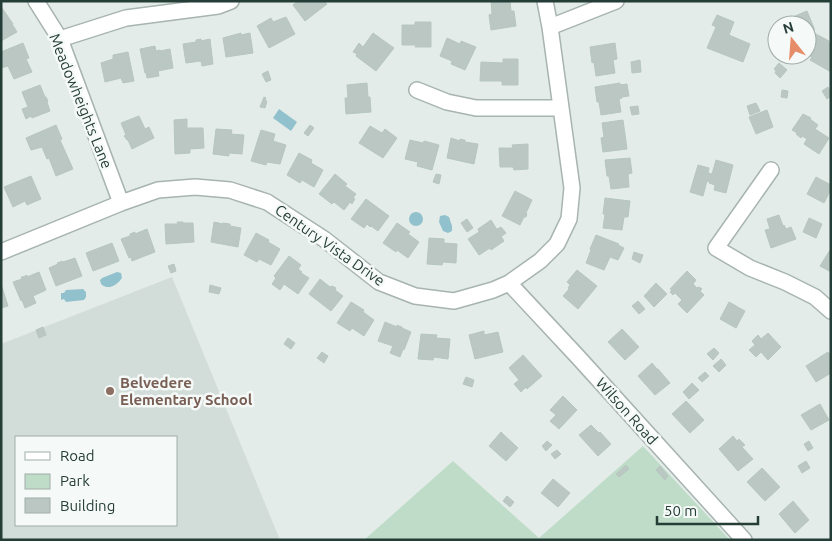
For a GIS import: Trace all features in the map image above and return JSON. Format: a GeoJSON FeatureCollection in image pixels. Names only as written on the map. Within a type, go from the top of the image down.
{"type":"FeatureCollection","features":[{"type":"Feature","properties":{"kind":"street","name":"Meadowheights Lane"},"geometry":{"type":"LineString","coordinates":[[36,1],[60,39],[121,203]]}},
{"type":"Feature","properties":{"kind":"street"},"geometry":{"type":"LineString","coordinates":[[60,39],[126,18],[218,6],[230,1]]}},
{"type":"Feature","properties":{"kind":"street","name":"Century Vista Drive"},"geometry":{"type":"LineString","coordinates":[[1,252],[158,190],[195,187],[230,190],[267,202],[324,239],[379,282],[415,296],[454,300],[493,290],[509,283],[540,261],[557,244],[569,219],[572,188],[545,1]]}},
{"type":"Feature","properties":{"kind":"street"},"geometry":{"type":"LineString","coordinates":[[550,27],[616,1]]}},
{"type":"Feature","properties":{"kind":"street"},"geometry":{"type":"LineString","coordinates":[[417,90],[447,102],[476,108],[560,108]]}},
{"type":"Feature","properties":{"kind":"street"},"geometry":{"type":"LineString","coordinates":[[771,170],[716,248],[750,268],[815,297],[831,311]]}},
{"type":"Feature","properties":{"kind":"street","name":"Wilson Road"},"geometry":{"type":"LineString","coordinates":[[509,283],[744,540]]}},
{"type":"Feature","properties":{"kind":"shaded area","name":"Belvedere Elementary School"},"geometry":{"type":"Polygon","coordinates":[[[172,277],[280,540],[1,540],[1,344],[172,277]]]}},
{"type":"Feature","properties":{"kind":"green space"},"geometry":{"type":"Polygon","coordinates":[[[643,446],[730,540],[364,540],[453,461],[539,538],[643,446]]]}},
{"type":"Feature","properties":{"kind":"water"},"geometry":{"type":"Polygon","coordinates":[[[279,109],[297,122],[291,131],[273,118],[279,109]]]}},
{"type":"Feature","properties":{"kind":"water"},"geometry":{"type":"Polygon","coordinates":[[[413,212],[419,212],[423,219],[419,226],[413,226],[409,222],[409,216],[413,212]]]}},
{"type":"Feature","properties":{"kind":"water"},"geometry":{"type":"Polygon","coordinates":[[[445,215],[449,217],[452,226],[452,231],[448,233],[443,231],[439,222],[440,216],[445,215]]]}},
{"type":"Feature","properties":{"kind":"water"},"geometry":{"type":"Polygon","coordinates":[[[117,272],[121,273],[122,278],[118,283],[110,287],[101,284],[100,280],[102,278],[117,272]]]}},
{"type":"Feature","properties":{"kind":"water"},"geometry":{"type":"Polygon","coordinates":[[[83,289],[86,292],[84,300],[66,302],[64,299],[61,300],[61,293],[64,293],[66,290],[83,289]]]}},
{"type":"Feature","properties":{"kind":"building"},"geometry":{"type":"Polygon","coordinates":[[[298,1],[324,1],[327,4],[305,21],[293,5],[298,1]]]}},
{"type":"Feature","properties":{"kind":"building"},"geometry":{"type":"Polygon","coordinates":[[[491,1],[510,1],[511,11],[514,11],[516,26],[491,30],[489,15],[492,14],[491,1]]]}},
{"type":"Feature","properties":{"kind":"building"},"geometry":{"type":"Polygon","coordinates":[[[1,9],[17,32],[1,41],[1,9]]]}},
{"type":"Feature","properties":{"kind":"building"},"geometry":{"type":"Polygon","coordinates":[[[807,11],[809,15],[798,15],[807,11]]]}},
{"type":"Feature","properties":{"kind":"building"},"geometry":{"type":"Polygon","coordinates":[[[717,15],[734,22],[729,35],[750,44],[743,62],[707,48],[716,27],[712,25],[717,15]]]}},
{"type":"Feature","properties":{"kind":"building"},"geometry":{"type":"Polygon","coordinates":[[[286,17],[295,34],[269,48],[257,26],[271,18],[273,22],[286,17]]]}},
{"type":"Feature","properties":{"kind":"building"},"geometry":{"type":"Polygon","coordinates":[[[415,22],[431,22],[431,47],[402,45],[402,25],[415,25],[415,22]]]}},
{"type":"Feature","properties":{"kind":"building"},"geometry":{"type":"Polygon","coordinates":[[[241,33],[241,35],[250,33],[253,53],[226,57],[223,38],[241,33]]]}},
{"type":"Feature","properties":{"kind":"building"},"geometry":{"type":"Polygon","coordinates":[[[373,33],[394,48],[376,71],[353,52],[359,43],[363,47],[373,33]]]}},
{"type":"Feature","properties":{"kind":"building"},"geometry":{"type":"Polygon","coordinates":[[[817,35],[831,44],[831,72],[817,64],[817,35]]]}},
{"type":"Feature","properties":{"kind":"building"},"geometry":{"type":"Polygon","coordinates":[[[447,38],[460,44],[461,41],[476,47],[465,70],[451,64],[452,61],[440,56],[447,38]]]}},
{"type":"Feature","properties":{"kind":"building"},"geometry":{"type":"Polygon","coordinates":[[[201,39],[201,41],[210,39],[213,64],[202,66],[201,61],[186,63],[183,44],[196,42],[196,40],[201,39]]]}},
{"type":"Feature","properties":{"kind":"building"},"geometry":{"type":"Polygon","coordinates":[[[23,43],[29,58],[26,59],[32,72],[14,79],[8,66],[1,68],[1,52],[23,43]]]}},
{"type":"Feature","properties":{"kind":"building"},"geometry":{"type":"Polygon","coordinates":[[[615,43],[617,59],[613,60],[615,73],[596,76],[590,47],[615,43]]]}},
{"type":"Feature","properties":{"kind":"building"},"geometry":{"type":"Polygon","coordinates":[[[155,46],[156,51],[170,49],[173,68],[158,71],[159,76],[147,78],[140,49],[155,46]]]}},
{"type":"Feature","properties":{"kind":"building"},"geometry":{"type":"Polygon","coordinates":[[[128,52],[134,81],[123,83],[121,78],[105,82],[101,63],[113,59],[113,55],[128,52]]]}},
{"type":"Feature","properties":{"kind":"building"},"geometry":{"type":"Polygon","coordinates":[[[503,59],[518,59],[518,85],[502,85],[501,81],[480,81],[481,62],[503,63],[503,59]]]}},
{"type":"Feature","properties":{"kind":"building"},"geometry":{"type":"Polygon","coordinates":[[[640,60],[641,72],[632,73],[631,62],[640,60]]]}},
{"type":"Feature","properties":{"kind":"building"},"geometry":{"type":"Polygon","coordinates":[[[777,65],[781,65],[787,70],[780,78],[774,69],[777,65]]]}},
{"type":"Feature","properties":{"kind":"building"},"geometry":{"type":"Polygon","coordinates":[[[268,71],[271,80],[266,82],[262,74],[268,71]]]}},
{"type":"Feature","properties":{"kind":"building"},"geometry":{"type":"Polygon","coordinates":[[[367,83],[371,112],[346,114],[345,98],[348,98],[347,85],[367,83]]]}},
{"type":"Feature","properties":{"kind":"building"},"geometry":{"type":"Polygon","coordinates":[[[620,83],[620,85],[627,84],[629,96],[619,99],[621,112],[601,115],[595,87],[620,83]]]}},
{"type":"Feature","properties":{"kind":"building"},"geometry":{"type":"Polygon","coordinates":[[[40,85],[48,101],[50,111],[26,119],[22,109],[28,107],[22,92],[40,85]]]}},
{"type":"Feature","properties":{"kind":"building"},"geometry":{"type":"Polygon","coordinates":[[[828,87],[831,96],[827,99],[822,91],[828,87]]]}},
{"type":"Feature","properties":{"kind":"building"},"geometry":{"type":"Polygon","coordinates":[[[782,90],[788,91],[787,98],[781,97],[782,90]]]}},
{"type":"Feature","properties":{"kind":"building"},"geometry":{"type":"Polygon","coordinates":[[[264,97],[266,98],[265,101],[267,101],[265,108],[260,107],[264,97]]]}},
{"type":"Feature","properties":{"kind":"building"},"geometry":{"type":"Polygon","coordinates":[[[756,103],[760,111],[750,115],[747,106],[756,103]]]}},
{"type":"Feature","properties":{"kind":"building"},"geometry":{"type":"Polygon","coordinates":[[[638,106],[639,114],[632,115],[630,107],[638,106]]]}},
{"type":"Feature","properties":{"kind":"building"},"geometry":{"type":"Polygon","coordinates":[[[767,110],[773,127],[756,134],[749,117],[767,110]]]}},
{"type":"Feature","properties":{"kind":"building"},"geometry":{"type":"Polygon","coordinates":[[[803,114],[811,118],[818,125],[815,129],[829,138],[819,154],[804,144],[807,139],[802,136],[801,138],[792,130],[803,114]]]}},
{"type":"Feature","properties":{"kind":"building"},"geometry":{"type":"Polygon","coordinates":[[[139,116],[145,129],[149,127],[154,138],[132,149],[124,136],[126,135],[121,123],[139,116]]]}},
{"type":"Feature","properties":{"kind":"building"},"geometry":{"type":"Polygon","coordinates":[[[187,119],[187,128],[203,128],[204,148],[190,149],[190,153],[175,154],[174,120],[187,119]]]}},
{"type":"Feature","properties":{"kind":"building"},"geometry":{"type":"Polygon","coordinates":[[[623,120],[627,149],[603,152],[601,138],[604,137],[602,123],[623,120]]]}},
{"type":"Feature","properties":{"kind":"building"},"geometry":{"type":"Polygon","coordinates":[[[56,125],[62,139],[60,140],[73,169],[56,176],[49,158],[47,159],[42,147],[31,150],[26,138],[56,125]]]}},
{"type":"Feature","properties":{"kind":"building"},"geometry":{"type":"Polygon","coordinates":[[[310,125],[314,128],[308,136],[304,133],[310,125]]]}},
{"type":"Feature","properties":{"kind":"building"},"geometry":{"type":"Polygon","coordinates":[[[370,126],[382,133],[385,129],[397,138],[383,158],[359,143],[370,126]]]}},
{"type":"Feature","properties":{"kind":"building"},"geometry":{"type":"Polygon","coordinates":[[[216,129],[232,130],[231,134],[244,135],[242,154],[229,153],[229,156],[213,154],[216,129]]]}},
{"type":"Feature","properties":{"kind":"building"},"geometry":{"type":"Polygon","coordinates":[[[261,130],[275,134],[273,141],[286,145],[280,164],[267,162],[266,165],[251,161],[261,130]]]}},
{"type":"Feature","properties":{"kind":"building"},"geometry":{"type":"Polygon","coordinates":[[[451,138],[478,144],[474,164],[447,158],[451,138]]]}},
{"type":"Feature","properties":{"kind":"building"},"geometry":{"type":"Polygon","coordinates":[[[410,140],[439,145],[432,170],[417,166],[418,162],[405,159],[410,140]]]}},
{"type":"Feature","properties":{"kind":"building"},"geometry":{"type":"Polygon","coordinates":[[[528,144],[528,169],[514,170],[513,167],[500,167],[499,148],[513,148],[512,145],[528,144]]]}},
{"type":"Feature","properties":{"kind":"building"},"geometry":{"type":"Polygon","coordinates":[[[299,153],[312,160],[311,163],[323,170],[314,187],[302,180],[300,183],[287,175],[299,153]]]}},
{"type":"Feature","properties":{"kind":"building"},"geometry":{"type":"Polygon","coordinates":[[[630,158],[632,173],[628,174],[629,187],[611,189],[605,160],[630,158]]]}},
{"type":"Feature","properties":{"kind":"building"},"geometry":{"type":"Polygon","coordinates":[[[716,160],[733,165],[726,193],[714,190],[715,185],[707,181],[703,196],[690,192],[698,165],[709,168],[708,173],[712,174],[716,160]]]}},
{"type":"Feature","properties":{"kind":"building"},"geometry":{"type":"Polygon","coordinates":[[[335,174],[347,184],[345,186],[356,194],[352,204],[350,202],[344,210],[319,194],[335,174]]]}},
{"type":"Feature","properties":{"kind":"building"},"geometry":{"type":"Polygon","coordinates":[[[436,174],[441,175],[439,184],[433,182],[436,174]]]}},
{"type":"Feature","properties":{"kind":"building"},"geometry":{"type":"Polygon","coordinates":[[[31,176],[41,199],[27,205],[25,201],[13,207],[4,187],[31,176]]]}},
{"type":"Feature","properties":{"kind":"building"},"geometry":{"type":"Polygon","coordinates":[[[816,177],[831,185],[824,203],[807,194],[816,177]]]}},
{"type":"Feature","properties":{"kind":"building"},"geometry":{"type":"Polygon","coordinates":[[[515,191],[532,200],[526,217],[524,217],[520,225],[502,216],[515,191]]]}},
{"type":"Feature","properties":{"kind":"building"},"geometry":{"type":"Polygon","coordinates":[[[605,198],[630,201],[628,217],[624,217],[622,230],[603,228],[605,198]]]}},
{"type":"Feature","properties":{"kind":"building"},"geometry":{"type":"Polygon","coordinates":[[[366,199],[389,216],[378,231],[367,224],[364,228],[351,219],[366,199]]]}},
{"type":"Feature","properties":{"kind":"building"},"geometry":{"type":"Polygon","coordinates":[[[779,215],[783,226],[786,229],[791,227],[796,239],[771,248],[765,230],[770,229],[767,219],[779,215]]]}},
{"type":"Feature","properties":{"kind":"building"},"geometry":{"type":"Polygon","coordinates":[[[809,218],[822,224],[816,238],[803,232],[809,218]]]}},
{"type":"Feature","properties":{"kind":"building"},"geometry":{"type":"Polygon","coordinates":[[[467,219],[473,228],[467,232],[461,223],[467,219]]]}},
{"type":"Feature","properties":{"kind":"building"},"geometry":{"type":"Polygon","coordinates":[[[491,220],[504,241],[491,250],[490,248],[479,255],[468,239],[479,232],[478,229],[491,220]]]}},
{"type":"Feature","properties":{"kind":"building"},"geometry":{"type":"Polygon","coordinates":[[[177,222],[193,223],[194,242],[166,244],[165,224],[178,224],[177,222]]]}},
{"type":"Feature","properties":{"kind":"building"},"geometry":{"type":"Polygon","coordinates":[[[214,222],[230,224],[230,226],[241,228],[238,247],[211,242],[214,222]]]}},
{"type":"Feature","properties":{"kind":"building"},"geometry":{"type":"Polygon","coordinates":[[[397,223],[410,232],[408,234],[419,242],[408,258],[383,243],[397,223]]]}},
{"type":"Feature","properties":{"kind":"building"},"geometry":{"type":"Polygon","coordinates":[[[501,227],[506,233],[502,236],[497,229],[501,227]]]}},
{"type":"Feature","properties":{"kind":"building"},"geometry":{"type":"Polygon","coordinates":[[[147,229],[155,252],[132,261],[121,239],[135,232],[135,234],[147,229]]]}},
{"type":"Feature","properties":{"kind":"building"},"geometry":{"type":"Polygon","coordinates":[[[256,233],[280,249],[271,265],[259,259],[257,262],[244,255],[256,233]]]}},
{"type":"Feature","properties":{"kind":"building"},"geometry":{"type":"Polygon","coordinates":[[[596,235],[619,244],[624,248],[618,260],[610,257],[604,270],[586,263],[596,235]]]}},
{"type":"Feature","properties":{"kind":"building"},"geometry":{"type":"Polygon","coordinates":[[[429,238],[444,239],[444,243],[457,244],[456,263],[443,262],[442,265],[427,264],[429,238]]]}},
{"type":"Feature","properties":{"kind":"building"},"geometry":{"type":"Polygon","coordinates":[[[112,243],[119,261],[93,271],[86,253],[112,243]]]}},
{"type":"Feature","properties":{"kind":"building"},"geometry":{"type":"Polygon","coordinates":[[[831,250],[831,272],[820,266],[831,250]]]}},
{"type":"Feature","properties":{"kind":"building"},"geometry":{"type":"Polygon","coordinates":[[[634,252],[643,255],[640,263],[632,259],[634,252]]]}},
{"type":"Feature","properties":{"kind":"building"},"geometry":{"type":"Polygon","coordinates":[[[289,256],[301,265],[298,269],[309,278],[298,294],[284,284],[280,290],[272,284],[276,278],[274,276],[289,256]]]}},
{"type":"Feature","properties":{"kind":"building"},"geometry":{"type":"Polygon","coordinates":[[[75,258],[82,276],[56,286],[49,268],[62,261],[75,258]]]}},
{"type":"Feature","properties":{"kind":"building"},"geometry":{"type":"Polygon","coordinates":[[[174,264],[176,271],[171,273],[168,266],[174,264]]]}},
{"type":"Feature","properties":{"kind":"building"},"geometry":{"type":"Polygon","coordinates":[[[577,270],[597,286],[578,309],[563,296],[569,289],[570,285],[567,282],[577,270]]]}},
{"type":"Feature","properties":{"kind":"building"},"geometry":{"type":"Polygon","coordinates":[[[687,271],[696,280],[693,284],[697,288],[702,289],[700,291],[704,295],[687,313],[678,304],[682,300],[675,293],[673,295],[670,289],[687,271]]]}},
{"type":"Feature","properties":{"kind":"building"},"geometry":{"type":"Polygon","coordinates":[[[39,272],[46,290],[33,296],[36,303],[25,308],[13,282],[22,279],[21,277],[27,275],[27,277],[39,272]]]}},
{"type":"Feature","properties":{"kind":"building"},"geometry":{"type":"Polygon","coordinates":[[[320,279],[330,287],[336,288],[335,290],[343,296],[331,311],[309,294],[320,279]]]}},
{"type":"Feature","properties":{"kind":"building"},"geometry":{"type":"Polygon","coordinates":[[[656,283],[667,294],[654,307],[644,296],[656,283]]]}},
{"type":"Feature","properties":{"kind":"building"},"geometry":{"type":"Polygon","coordinates":[[[210,285],[221,288],[219,294],[209,292],[210,285]]]}},
{"type":"Feature","properties":{"kind":"building"},"geometry":{"type":"Polygon","coordinates":[[[1,288],[8,306],[1,308],[1,288]]]}},
{"type":"Feature","properties":{"kind":"building"},"geometry":{"type":"Polygon","coordinates":[[[638,301],[645,309],[639,314],[632,306],[638,301]]]}},
{"type":"Feature","properties":{"kind":"building"},"geometry":{"type":"Polygon","coordinates":[[[351,302],[364,310],[363,312],[374,320],[364,336],[352,328],[350,331],[337,323],[351,302]]]}},
{"type":"Feature","properties":{"kind":"building"},"geometry":{"type":"Polygon","coordinates":[[[729,302],[745,311],[736,328],[720,319],[729,302]]]}},
{"type":"Feature","properties":{"kind":"building"},"geometry":{"type":"Polygon","coordinates":[[[385,322],[397,327],[397,325],[411,332],[400,357],[390,353],[393,346],[378,341],[385,322]]]}},
{"type":"Feature","properties":{"kind":"building"},"geometry":{"type":"Polygon","coordinates":[[[43,327],[46,335],[39,338],[36,330],[43,327]]]}},
{"type":"Feature","properties":{"kind":"building"},"geometry":{"type":"Polygon","coordinates":[[[622,329],[639,347],[625,360],[608,342],[622,329]]]}},
{"type":"Feature","properties":{"kind":"building"},"geometry":{"type":"Polygon","coordinates":[[[484,331],[484,335],[498,332],[503,352],[475,359],[469,335],[484,331]]]}},
{"type":"Feature","properties":{"kind":"building"},"geometry":{"type":"Polygon","coordinates":[[[768,333],[781,347],[768,360],[761,352],[756,357],[749,350],[755,345],[752,341],[758,335],[761,339],[768,333]]]}},
{"type":"Feature","properties":{"kind":"building"},"geometry":{"type":"Polygon","coordinates":[[[421,334],[437,335],[436,338],[450,339],[448,359],[434,357],[433,360],[418,359],[421,334]]]}},
{"type":"Feature","properties":{"kind":"building"},"geometry":{"type":"Polygon","coordinates":[[[288,338],[295,343],[291,349],[284,344],[288,338]]]}},
{"type":"Feature","properties":{"kind":"building"},"geometry":{"type":"Polygon","coordinates":[[[714,348],[719,353],[713,360],[707,354],[714,348]]]}},
{"type":"Feature","properties":{"kind":"building"},"geometry":{"type":"Polygon","coordinates":[[[322,352],[328,356],[324,363],[317,358],[322,352]]]}},
{"type":"Feature","properties":{"kind":"building"},"geometry":{"type":"Polygon","coordinates":[[[828,352],[831,357],[831,373],[816,382],[806,366],[828,352]]]}},
{"type":"Feature","properties":{"kind":"building"},"geometry":{"type":"Polygon","coordinates":[[[523,355],[542,376],[521,392],[514,384],[519,380],[509,368],[523,355]]]}},
{"type":"Feature","properties":{"kind":"building"},"geometry":{"type":"Polygon","coordinates":[[[721,359],[726,365],[719,372],[713,366],[721,359]]]}},
{"type":"Feature","properties":{"kind":"building"},"geometry":{"type":"Polygon","coordinates":[[[652,363],[670,383],[655,395],[638,376],[652,363]]]}},
{"type":"Feature","properties":{"kind":"building"},"geometry":{"type":"Polygon","coordinates":[[[705,372],[709,376],[702,382],[698,378],[705,372]]]}},
{"type":"Feature","properties":{"kind":"building"},"geometry":{"type":"Polygon","coordinates":[[[466,377],[474,380],[472,387],[463,384],[466,377]]]}},
{"type":"Feature","properties":{"kind":"building"},"geometry":{"type":"Polygon","coordinates":[[[692,383],[699,390],[689,399],[683,392],[692,383]]]}},
{"type":"Feature","properties":{"kind":"building"},"geometry":{"type":"Polygon","coordinates":[[[563,396],[577,410],[559,429],[550,421],[556,415],[550,410],[563,396]]]}},
{"type":"Feature","properties":{"kind":"building"},"geometry":{"type":"Polygon","coordinates":[[[686,401],[704,420],[690,433],[672,414],[686,401]]]}},
{"type":"Feature","properties":{"kind":"building"},"geometry":{"type":"Polygon","coordinates":[[[820,404],[829,420],[811,430],[801,415],[820,404]]]}},
{"type":"Feature","properties":{"kind":"building"},"geometry":{"type":"Polygon","coordinates":[[[591,425],[611,444],[598,456],[579,435],[591,425]]]}},
{"type":"Feature","properties":{"kind":"building"},"geometry":{"type":"Polygon","coordinates":[[[501,432],[518,448],[506,461],[489,446],[501,432]]]}},
{"type":"Feature","properties":{"kind":"building"},"geometry":{"type":"Polygon","coordinates":[[[733,436],[737,441],[739,439],[745,445],[742,447],[753,459],[738,471],[719,449],[733,436]]]}},
{"type":"Feature","properties":{"kind":"building"},"geometry":{"type":"Polygon","coordinates":[[[547,441],[552,445],[546,451],[542,446],[547,441]]]}},
{"type":"Feature","properties":{"kind":"building"},"geometry":{"type":"Polygon","coordinates":[[[809,441],[813,448],[808,451],[804,444],[809,441]]]}},
{"type":"Feature","properties":{"kind":"building"},"geometry":{"type":"Polygon","coordinates":[[[557,450],[561,454],[555,459],[551,454],[557,450]]]}},
{"type":"Feature","properties":{"kind":"building"},"geometry":{"type":"Polygon","coordinates":[[[806,461],[810,468],[802,473],[798,466],[806,461]]]}},
{"type":"Feature","properties":{"kind":"building"},"geometry":{"type":"Polygon","coordinates":[[[626,465],[629,469],[619,477],[616,474],[626,465]]]}},
{"type":"Feature","properties":{"kind":"building"},"geometry":{"type":"Polygon","coordinates":[[[660,466],[668,476],[665,480],[656,470],[660,466]]]}},
{"type":"Feature","properties":{"kind":"building"},"geometry":{"type":"Polygon","coordinates":[[[762,468],[780,487],[765,501],[747,482],[762,468]]]}},
{"type":"Feature","properties":{"kind":"building"},"geometry":{"type":"Polygon","coordinates":[[[553,479],[570,493],[558,507],[541,493],[553,479]]]}},
{"type":"Feature","properties":{"kind":"building"},"geometry":{"type":"Polygon","coordinates":[[[507,496],[514,502],[510,507],[503,501],[507,496]]]}},
{"type":"Feature","properties":{"kind":"building"},"geometry":{"type":"Polygon","coordinates":[[[793,501],[809,520],[795,533],[779,514],[793,501]]]}},
{"type":"Feature","properties":{"kind":"place","name":"Belvedere Elementary School"},"geometry":{"type":"Point","coordinates":[110,391]}}]}
